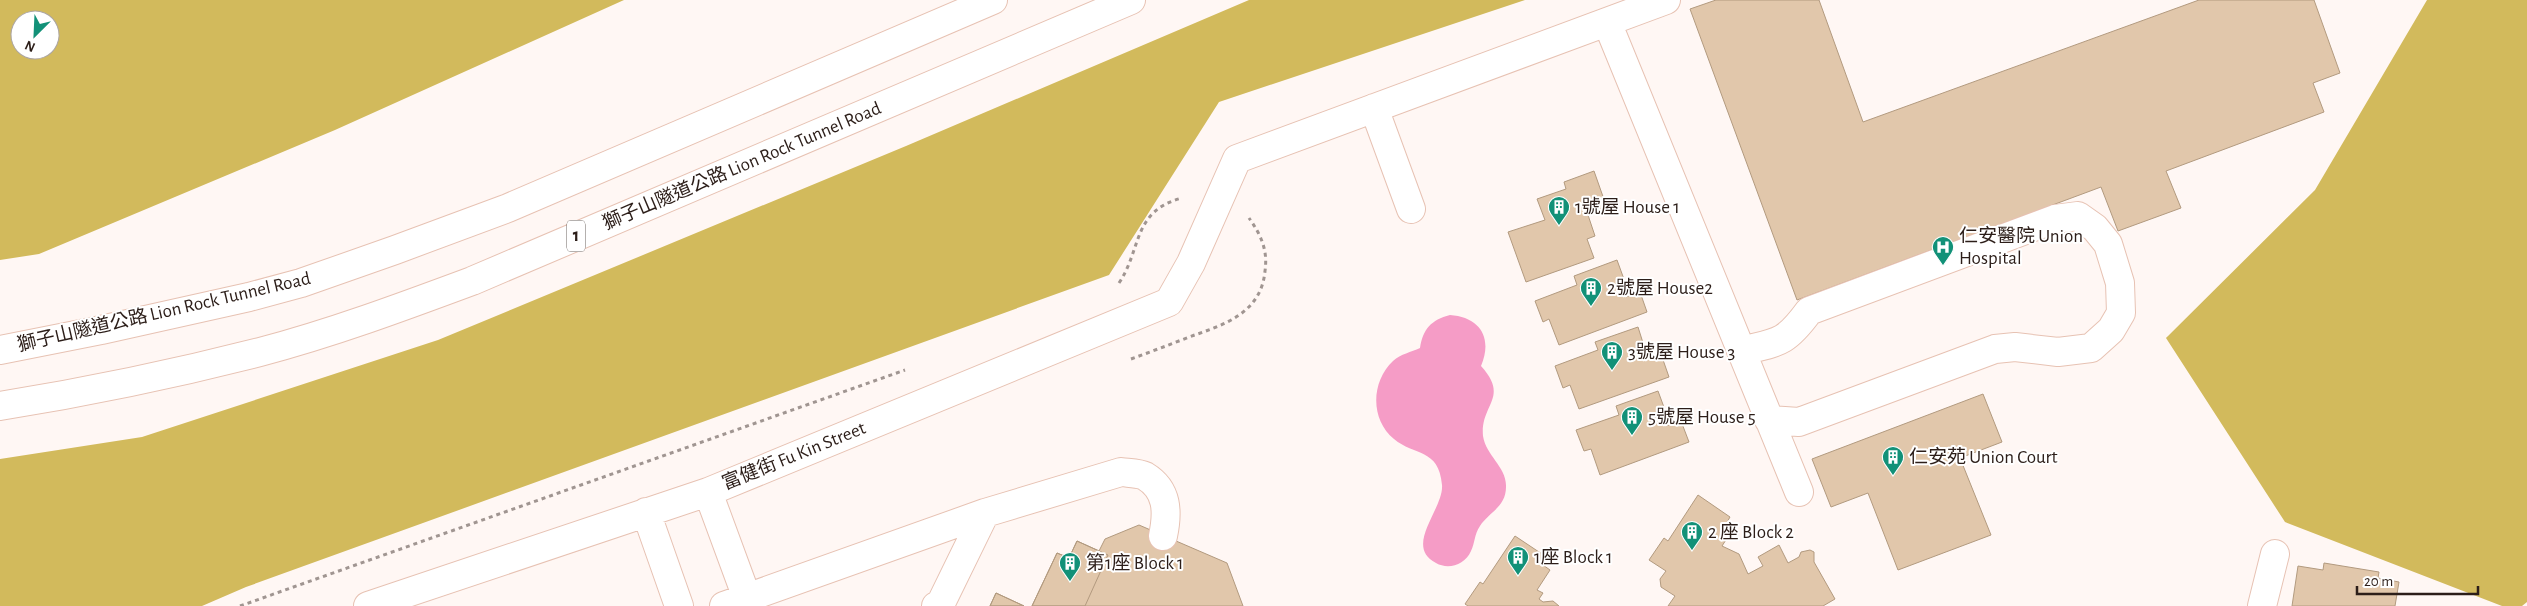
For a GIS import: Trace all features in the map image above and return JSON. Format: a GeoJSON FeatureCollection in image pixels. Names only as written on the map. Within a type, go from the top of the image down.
{"type":"FeatureCollection","features":[{"type":"Feature","properties":{"kind":"main road","name":"獅子山隧道公路 Lion Rock Tunnel Road"},"geometry":{"type":"LineString","coordinates":[[0,350],[101,330],[301,283],[395,250],[508,208],[993,0]]}},
{"type":"Feature","properties":{"kind":"main road","name":"獅子山隧道公路 Lion Rock Tunnel Road"},"geometry":{"type":"LineString","coordinates":[[0,406],[107,387],[260,352],[398,309],[472,281],[1131,0]]}},
{"type":"Feature","properties":{"kind":"main road","name":"富健街 Fu Kin Street"},"geometry":{"type":"LineString","coordinates":[[368,606],[708,492],[1170,302],[1191,262],[1237,159],[1666,0]]}},
{"type":"Feature","properties":{"kind":"main road"},"geometry":{"type":"LineString","coordinates":[[1607,22],[1799,492]]}},
{"type":"Feature","properties":{"kind":"main road"},"geometry":{"type":"LineString","coordinates":[[1374,108],[1411,209]]}},
{"type":"Feature","properties":{"kind":"main road"},"geometry":{"type":"LineString","coordinates":[[1741,352],[1782,341],[1798,326],[1809,310],[2055,219],[2078,216],[2094,228],[2108,244],[2120,283],[2121,313],[2111,330],[2091,348],[2058,352],[2015,347],[1995,349],[1799,422],[1769,420]]}},
{"type":"Feature","properties":{"kind":"main road"},"geometry":{"type":"LineString","coordinates":[[708,492],[735,602],[985,513],[1121,472],[1144,476],[1161,492],[1168,514],[1162,536]]}},
{"type":"Feature","properties":{"kind":"main road"},"geometry":{"type":"LineString","coordinates":[[646,512],[679,606]]}},
{"type":"Feature","properties":{"kind":"main road"},"geometry":{"type":"LineString","coordinates":[[936,606],[940,605],[985,513]]}},
{"type":"Feature","properties":{"kind":"main road"},"geometry":{"type":"LineString","coordinates":[[2262,606],[2275,554]]}},
{"type":"Feature","properties":{"kind":"shaded area"},"geometry":{"type":"Polygon","coordinates":[[[0,0],[624,0],[335,130],[39,254],[0,260],[0,0]]]}},
{"type":"Feature","properties":{"kind":"shaded area"},"geometry":{"type":"Polygon","coordinates":[[[1249,0],[1525,0],[1219,102],[1109,275],[246,587],[202,606],[0,606],[0,459],[142,437],[438,340],[906,146],[1249,0]]]}},
{"type":"Feature","properties":{"kind":"shaded area"},"geometry":{"type":"Polygon","coordinates":[[[2427,0],[2527,0],[2527,602],[2522,606],[2502,606],[2285,522],[2166,338],[2315,190],[2427,0]]]}},
{"type":"Feature","properties":{"kind":"shaded area"},"geometry":{"type":"Polygon","coordinates":[[[1450,315],[1469,320],[1481,331],[1484,338],[1484,356],[1481,366],[1489,377],[1494,394],[1483,425],[1483,436],[1488,450],[1503,473],[1506,487],[1503,500],[1478,529],[1472,548],[1465,560],[1456,565],[1446,566],[1436,563],[1427,556],[1423,547],[1427,527],[1441,495],[1440,473],[1431,459],[1402,444],[1386,431],[1377,411],[1376,400],[1380,379],[1393,361],[1420,348],[1423,336],[1429,326],[1450,315]]]}},
{"type":"Feature","properties":{"kind":"building"},"geometry":{"type":"Polygon","coordinates":[[[1716,0],[1819,0],[1863,122],[2199,0],[2314,0],[2340,73],[2313,83],[2324,112],[2166,171],[2181,208],[2118,231],[2101,187],[1797,300],[1690,9],[1716,0]]]}},
{"type":"Feature","properties":{"kind":"building","name":"1號屋 House 1"},"geometry":{"type":"Polygon","coordinates":[[[1594,171],[1607,208],[1588,215],[1595,236],[1587,239],[1594,258],[1526,282],[1508,232],[1545,220],[1537,199],[1566,189],[1564,182],[1594,171]]]}},
{"type":"Feature","properties":{"kind":"building","name":"2號屋 House2"},"geometry":{"type":"Polygon","coordinates":[[[1617,260],[1625,282],[1621,284],[1626,297],[1640,292],[1647,312],[1559,345],[1549,319],[1543,322],[1535,301],[1577,285],[1574,276],[1617,260]]]}},
{"type":"Feature","properties":{"kind":"building","name":"3號屋 House 3"},"geometry":{"type":"Polygon","coordinates":[[[1638,327],[1644,346],[1641,347],[1645,360],[1661,354],[1669,377],[1579,409],[1570,385],[1563,388],[1555,366],[1598,350],[1595,342],[1638,327]]]}},
{"type":"Feature","properties":{"kind":"building","name":"5號屋 House 5"},"geometry":{"type":"Polygon","coordinates":[[[1658,391],[1665,410],[1661,412],[1666,426],[1681,421],[1689,442],[1600,475],[1591,449],[1584,451],[1576,430],[1619,415],[1616,406],[1658,391]]]}},
{"type":"Feature","properties":{"kind":"building","name":"仁安苑 Union Court"},"geometry":{"type":"Polygon","coordinates":[[[1983,394],[2002,442],[1960,458],[1991,535],[1898,570],[1868,493],[1831,507],[1812,459],[1983,394]]]}},
{"type":"Feature","properties":{"kind":"building","name":"2 座 Block 2"},"geometry":{"type":"Polygon","coordinates":[[[1698,495],[1730,517],[1726,524],[1733,529],[1722,546],[1739,554],[1748,574],[1763,566],[1758,557],[1779,545],[1788,563],[1799,557],[1801,552],[1810,550],[1814,552],[1814,562],[1835,599],[1823,606],[1668,606],[1675,596],[1661,587],[1660,579],[1666,571],[1649,560],[1664,538],[1668,541],[1698,495]]]}},
{"type":"Feature","properties":{"kind":"building"},"geometry":{"type":"Polygon","coordinates":[[[1139,525],[1227,563],[1243,606],[1032,606],[1057,553],[1069,558],[1077,541],[1099,551],[1105,539],[1139,525]]]}},
{"type":"Feature","properties":{"kind":"building","name":"1座 Block 1"},"geometry":{"type":"Polygon","coordinates":[[[1515,536],[1548,558],[1543,565],[1550,570],[1537,590],[1543,593],[1539,599],[1543,602],[1553,601],[1559,606],[1468,606],[1465,604],[1480,582],[1483,584],[1515,536]]]}},
{"type":"Feature","properties":{"kind":"building","name":"第1座 Block 1"},"geometry":{"type":"Polygon","coordinates":[[[1077,541],[1108,555],[1085,606],[1032,606],[1057,553],[1069,558],[1077,541]]]}},
{"type":"Feature","properties":{"kind":"building"},"geometry":{"type":"Polygon","coordinates":[[[2324,563],[2379,572],[2378,578],[2399,582],[2395,606],[2292,606],[2298,566],[2323,570],[2324,563]]]}},
{"type":"Feature","properties":{"kind":"building"},"geometry":{"type":"Polygon","coordinates":[[[996,593],[1024,606],[990,606],[996,593]]]}},
{"type":"Feature","properties":{"kind":"building"},"geometry":{"type":"Polygon","coordinates":[[[996,593],[1024,606],[990,606],[996,593]]]}},
{"type":"Feature","properties":{"kind":"place","name":"1號屋 House 1"},"geometry":{"type":"Point","coordinates":[1559,226]}},
{"type":"Feature","properties":{"kind":"place","name":"仁安醫院 Union Hospital"},"geometry":{"type":"Point","coordinates":[1943,266]}},
{"type":"Feature","properties":{"kind":"place","name":"2號屋 House2"},"geometry":{"type":"Point","coordinates":[1591,307]}},
{"type":"Feature","properties":{"kind":"place","name":"3號屋 House 3"},"geometry":{"type":"Point","coordinates":[1612,371]}},
{"type":"Feature","properties":{"kind":"place","name":"5號屋 House 5"},"geometry":{"type":"Point","coordinates":[1632,436]}},
{"type":"Feature","properties":{"kind":"place","name":"仁安苑 Union Court"},"geometry":{"type":"Point","coordinates":[1893,476]}},
{"type":"Feature","properties":{"kind":"place","name":"2 座 Block 2"},"geometry":{"type":"Point","coordinates":[1692,551]}},
{"type":"Feature","properties":{"kind":"place","name":"1座 Block 1"},"geometry":{"type":"Point","coordinates":[1518,576]}},
{"type":"Feature","properties":{"kind":"place","name":"第1座 Block 1"},"geometry":{"type":"Point","coordinates":[1070,582]}}]}
